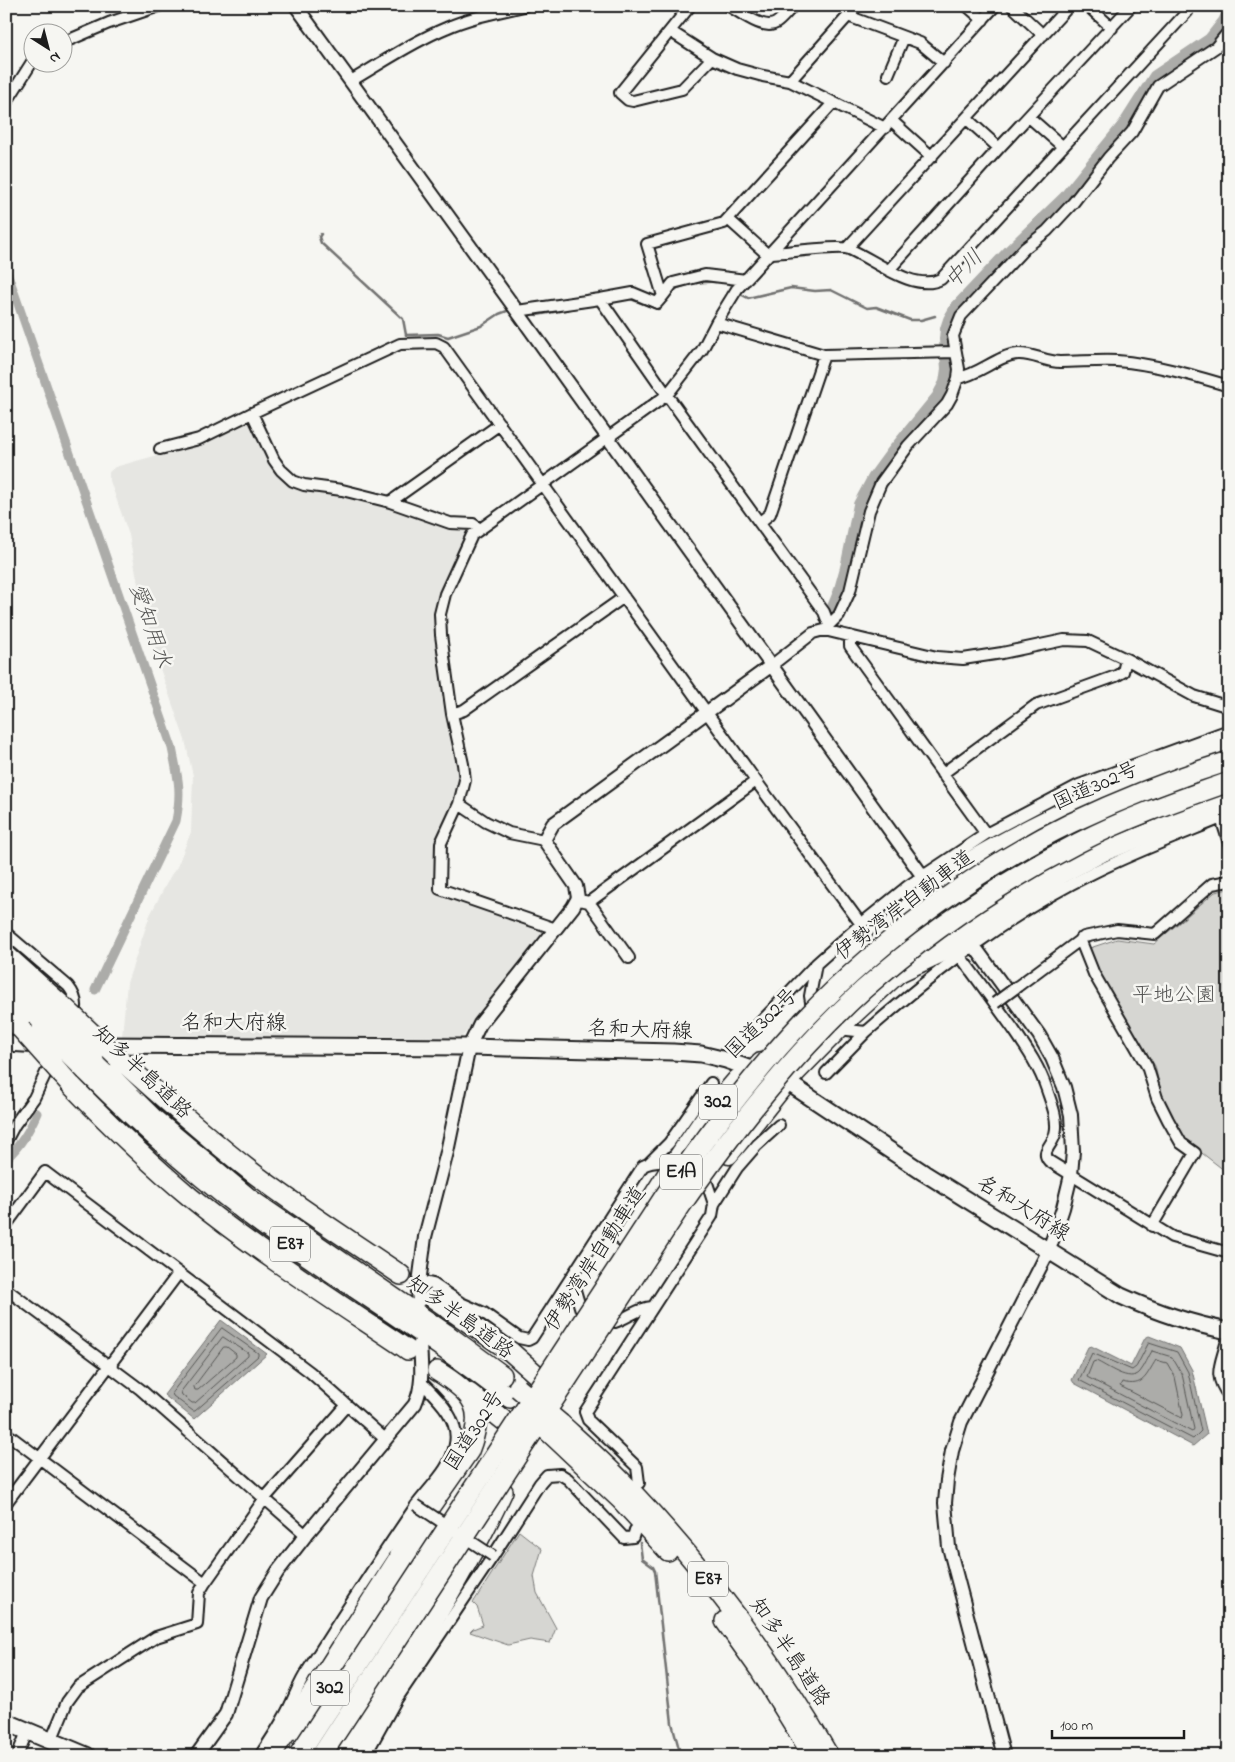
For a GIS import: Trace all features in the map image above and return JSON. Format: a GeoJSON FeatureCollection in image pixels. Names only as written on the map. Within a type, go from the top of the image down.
{"type":"FeatureCollection","features":[{"type":"Feature","properties":{"kind":"highway"},"geometry":{"type":"LineString","coordinates":[[879,944],[897,919],[919,898],[997,845],[1086,800],[1163,767],[1229,742]]}},
{"type":"Feature","properties":{"kind":"highway","name":"国道302号"},"geometry":{"type":"LineString","coordinates":[[288,1756],[371,1620],[459,1496],[581,1310],[676,1160],[708,1114],[737,1079],[754,1070],[812,1008],[879,944],[986,870],[1071,821],[1160,783],[1229,759]]}},
{"type":"Feature","properties":{"kind":"highway","name":"伊勢湾岸自動車道"},"geometry":{"type":"LineString","coordinates":[[298,1756],[664,1197],[730,1107],[806,1018],[848,976],[892,940],[976,878],[1023,849],[1069,824],[1110,806],[1229,759]]}},
{"type":"Feature","properties":{"kind":"highway","name":"伊勢湾岸自動車道"},"geometry":{"type":"LineString","coordinates":[[321,1756],[649,1253],[712,1162],[779,1079],[822,1031],[863,991],[905,955],[945,924],[988,895],[1034,867],[1119,824],[1168,803],[1229,782]]}},
{"type":"Feature","properties":{"kind":"highway","name":"302"},"geometry":{"type":"LineString","coordinates":[[334,1756],[563,1397],[707,1183],[787,1082],[838,1029],[900,972],[1002,897],[1058,864],[1122,835],[1229,794]]}},
{"type":"Feature","properties":{"kind":"highway"},"geometry":{"type":"LineString","coordinates":[[900,972],[949,948],[1062,873],[1102,852],[1157,830],[1226,813]]}},
{"type":"Feature","properties":{"kind":"highway"},"geometry":{"type":"LineString","coordinates":[[6,955],[53,1017],[118,1058],[181,1114],[284,1196],[401,1275]]}},
{"type":"Feature","properties":{"kind":"highway","name":"知多半島道路"},"geometry":{"type":"LineString","coordinates":[[6,973],[53,1017],[89,1065],[250,1199],[445,1333],[556,1430],[631,1491],[664,1526],[713,1585],[758,1644],[830,1756]]}},
{"type":"Feature","properties":{"kind":"highway","name":"知多半島道路"},"geometry":{"type":"LineString","coordinates":[[6,991],[53,1017]]}},
{"type":"Feature","properties":{"kind":"highway"},"geometry":{"type":"LineString","coordinates":[[6,1013],[111,1126],[191,1197],[288,1268],[414,1347]]}},
{"type":"Feature","properties":{"kind":"highway"},"geometry":{"type":"LineString","coordinates":[[426,1299],[511,1352],[563,1397]]}},
{"type":"Feature","properties":{"kind":"highway"},"geometry":{"type":"LineString","coordinates":[[437,1371],[460,1386],[533,1444]]}},
{"type":"Feature","properties":{"kind":"highway"},"geometry":{"type":"LineString","coordinates":[[270,1756],[294,1723],[396,1562],[408,1538],[469,1451],[475,1435],[477,1415],[472,1402],[460,1386]]}},
{"type":"Feature","properties":{"kind":"highway","name":"知多半島道路"},"geometry":{"type":"LineString","coordinates":[[556,1430],[589,1468],[673,1556],[729,1626],[760,1670],[813,1756]]}},
{"type":"Feature","properties":{"kind":"highway"},"geometry":{"type":"LineString","coordinates":[[352,1756],[474,1550],[503,1491]]}},
{"type":"Feature","properties":{"kind":"highway"},"geometry":{"type":"LineString","coordinates":[[396,1562],[432,1533]]}},
{"type":"Feature","properties":{"kind":"highway"},"geometry":{"type":"LineString","coordinates":[[338,1756],[452,1554]]}},
{"type":"Feature","properties":{"kind":"highway"},"geometry":{"type":"LineString","coordinates":[[288,1756],[387,1620]]}},
{"type":"Feature","properties":{"kind":"main road","name":"名和大府線"},"geometry":{"type":"LineString","coordinates":[[6,1043],[59,1045],[470,1047],[701,1054],[726,1060],[787,1082],[924,1173],[1049,1250],[1100,1284],[1145,1307],[1192,1324],[1228,1331]]}},
{"type":"Feature","properties":{"kind":"main road"},"geometry":{"type":"LineString","coordinates":[[6,1722],[86,1756]]}},
{"type":"Feature","properties":{"kind":"street"},"geometry":{"type":"LineString","coordinates":[[72,39],[109,23],[159,6]]}},
{"type":"Feature","properties":{"kind":"street"},"geometry":{"type":"LineString","coordinates":[[296,6],[919,871]]}},
{"type":"Feature","properties":{"kind":"street"},"geometry":{"type":"LineString","coordinates":[[351,81],[418,41],[447,27],[491,13],[524,6]]}},
{"type":"Feature","properties":{"kind":"street"},"geometry":{"type":"LineString","coordinates":[[690,6],[620,93],[632,101],[682,90],[712,58]]}},
{"type":"Feature","properties":{"kind":"street"},"geometry":{"type":"LineString","coordinates":[[729,6],[761,24],[769,25],[777,22],[792,6]]}},
{"type":"Feature","properties":{"kind":"street"},"geometry":{"type":"LineString","coordinates":[[790,81],[857,6]]}},
{"type":"Feature","properties":{"kind":"street"},"geometry":{"type":"LineString","coordinates":[[967,6],[983,20]]}},
{"type":"Feature","properties":{"kind":"street"},"geometry":{"type":"LineString","coordinates":[[556,929],[440,889],[441,843],[459,804],[465,780],[464,764],[452,714],[440,614],[442,602],[472,535],[667,394],[702,350],[737,289],[995,6]]}},
{"type":"Feature","properties":{"kind":"street"},"geometry":{"type":"LineString","coordinates":[[1012,6],[1043,35]]}},
{"type":"Feature","properties":{"kind":"street"},"geometry":{"type":"LineString","coordinates":[[847,248],[1069,6]]}},
{"type":"Feature","properties":{"kind":"street"},"geometry":{"type":"LineString","coordinates":[[1088,6],[1112,28]]}},
{"type":"Feature","properties":{"kind":"street"},"geometry":{"type":"LineString","coordinates":[[889,270],[1131,6]]}},
{"type":"Feature","properties":{"kind":"street"},"geometry":{"type":"LineString","coordinates":[[728,219],[768,254],[847,248],[889,270],[920,283],[934,282],[941,279],[1187,12],[1184,6]]}},
{"type":"Feature","properties":{"kind":"street"},"geometry":{"type":"LineString","coordinates":[[848,16],[920,43],[944,63]]}},
{"type":"Feature","properties":{"kind":"street"},"geometry":{"type":"LineString","coordinates":[[670,31],[712,58],[737,69],[790,81],[833,103],[888,124],[932,156]]}},
{"type":"Feature","properties":{"kind":"street"},"geometry":{"type":"LineString","coordinates":[[544,840],[553,824],[706,711],[772,665],[813,633],[829,627],[839,615],[850,591],[868,511],[881,483],[908,446],[947,404],[958,378],[953,336],[961,316],[1025,248],[1047,232],[1073,203],[1108,158],[1132,132],[1158,86],[1216,48],[1229,31]]}},
{"type":"Feature","properties":{"kind":"street"},"geometry":{"type":"LineString","coordinates":[[888,74],[904,37]]}},
{"type":"Feature","properties":{"kind":"street"},"geometry":{"type":"LineString","coordinates":[[6,103],[26,72]]}},
{"type":"Feature","properties":{"kind":"street"},"geometry":{"type":"LineString","coordinates":[[663,296],[647,244],[724,223],[833,103]]}},
{"type":"Feature","properties":{"kind":"street"},"geometry":{"type":"LineString","coordinates":[[1030,117],[1062,146]]}},
{"type":"Feature","properties":{"kind":"street"},"geometry":{"type":"LineString","coordinates":[[967,119],[999,148]]}},
{"type":"Feature","properties":{"kind":"street"},"geometry":{"type":"LineString","coordinates":[[517,311],[633,293],[658,303],[674,283],[705,275],[746,280]]}},
{"type":"Feature","properties":{"kind":"street"},"geometry":{"type":"LineString","coordinates":[[600,299],[824,612],[829,627],[850,636],[937,658],[963,659],[1064,640],[1088,641],[1126,659],[1194,696],[1229,707]]}},
{"type":"Feature","properties":{"kind":"street"},"geometry":{"type":"LineString","coordinates":[[716,323],[824,356],[956,352]]}},
{"type":"Feature","properties":{"kind":"street"},"geometry":{"type":"LineString","coordinates":[[160,449],[200,439],[400,344],[436,343],[444,347],[861,924]]}},
{"type":"Feature","properties":{"kind":"street"},"geometry":{"type":"LineString","coordinates":[[958,378],[967,377],[1003,359],[1020,354],[1053,361],[1085,360],[1137,364],[1180,371],[1229,386]]}},
{"type":"Feature","properties":{"kind":"street"},"geometry":{"type":"LineString","coordinates":[[760,522],[770,514],[824,356]]}},
{"type":"Feature","properties":{"kind":"street"},"geometry":{"type":"LineString","coordinates":[[252,413],[274,460],[281,470],[293,481],[304,485],[342,490],[390,502],[450,523],[473,524],[480,529]]}},
{"type":"Feature","properties":{"kind":"street"},"geometry":{"type":"LineString","coordinates":[[390,502],[500,424]]}},
{"type":"Feature","properties":{"kind":"street"},"geometry":{"type":"LineString","coordinates":[[452,714],[464,710],[624,597]]}},
{"type":"Feature","properties":{"kind":"street"},"geometry":{"type":"LineString","coordinates":[[850,636],[850,646],[986,834]]}},
{"type":"Feature","properties":{"kind":"street"},"geometry":{"type":"LineString","coordinates":[[942,774],[1036,706],[1123,672],[1126,659]]}},
{"type":"Feature","properties":{"kind":"street"},"geometry":{"type":"LineString","coordinates":[[756,1028],[816,964],[861,924],[908,886],[986,834],[1080,785],[1229,730]]}},
{"type":"Feature","properties":{"kind":"street"},"geometry":{"type":"LineString","coordinates":[[426,1299],[420,1281],[425,1236],[447,1152],[470,1047],[480,1024],[573,907],[756,781]]}},
{"type":"Feature","properties":{"kind":"street"},"geometry":{"type":"LineString","coordinates":[[459,804],[486,822],[509,833],[544,840],[576,886],[583,900],[629,958]]}},
{"type":"Feature","properties":{"kind":"street"},"geometry":{"type":"LineString","coordinates":[[826,1073],[866,1032],[902,1001],[987,935],[1039,902],[1091,874],[1226,813],[1229,843]]}},
{"type":"Feature","properties":{"kind":"street"},"geometry":{"type":"LineString","coordinates":[[995,1003],[1080,939],[1117,930],[1155,934],[1212,884],[1229,881]]}},
{"type":"Feature","properties":{"kind":"street"},"geometry":{"type":"LineString","coordinates":[[6,933],[68,986],[74,993],[76,1003],[75,1014],[34,1098],[15,1124],[6,1141]]}},
{"type":"Feature","properties":{"kind":"street"},"geometry":{"type":"LineString","coordinates":[[1080,939],[1094,974],[1147,1066],[1156,1098],[1182,1143],[1195,1153],[1152,1226]]}},
{"type":"Feature","properties":{"kind":"street"},"geometry":{"type":"LineString","coordinates":[[977,950],[1039,1035],[1052,1058],[1064,1087],[1071,1115],[1073,1151],[1071,1175],[1063,1208],[1049,1250],[960,1422],[947,1480],[945,1503],[949,1547],[1004,1756]]}},
{"type":"Feature","properties":{"kind":"street"},"geometry":{"type":"LineString","coordinates":[[960,956],[1032,1056],[1047,1089],[1056,1122],[1056,1132],[1046,1152],[1046,1158],[1172,1237],[1229,1253]]}},
{"type":"Feature","properties":{"kind":"street"},"geometry":{"type":"LineString","coordinates":[[812,1008],[810,996],[816,964]]}},
{"type":"Feature","properties":{"kind":"street"},"geometry":{"type":"LineString","coordinates":[[838,1029],[866,1032]]}},
{"type":"Feature","properties":{"kind":"street"},"geometry":{"type":"LineString","coordinates":[[420,1281],[434,1284],[462,1303],[484,1313],[512,1335],[528,1340],[532,1338],[644,1166],[669,1144],[711,1083]]}},
{"type":"Feature","properties":{"kind":"street"},"geometry":{"type":"LineString","coordinates":[[639,1483],[637,1467],[588,1420],[585,1412],[712,1216],[714,1204],[737,1168],[779,1124]]}},
{"type":"Feature","properties":{"kind":"street"},"geometry":{"type":"LineString","coordinates":[[649,1162],[659,1163],[676,1160]]}},
{"type":"Feature","properties":{"kind":"street"},"geometry":{"type":"LineString","coordinates":[[6,1224],[44,1172],[310,1372],[384,1439]]}},
{"type":"Feature","properties":{"kind":"street"},"geometry":{"type":"LineString","coordinates":[[707,1183],[714,1204]]}},
{"type":"Feature","properties":{"kind":"street"},"geometry":{"type":"LineString","coordinates":[[6,1503],[178,1274]]}},
{"type":"Feature","properties":{"kind":"street"},"geometry":{"type":"LineString","coordinates":[[571,1277],[581,1310]]}},
{"type":"Feature","properties":{"kind":"street"},"geometry":{"type":"LineString","coordinates":[[6,1288],[108,1367],[140,1389],[306,1534]]}},
{"type":"Feature","properties":{"kind":"street"},"geometry":{"type":"LineString","coordinates":[[615,1322],[623,1320],[643,1307],[652,1307]]}},
{"type":"Feature","properties":{"kind":"street"},"geometry":{"type":"LineString","coordinates":[[1228,1331],[1227,1342],[1218,1371],[1223,1388],[1229,1396]]}},
{"type":"Feature","properties":{"kind":"street"},"geometry":{"type":"LineString","coordinates":[[196,1756],[226,1714],[261,1598],[278,1571],[306,1534],[415,1404],[422,1383],[414,1347]]}},
{"type":"Feature","properties":{"kind":"street"},"geometry":{"type":"LineString","coordinates":[[260,1756],[284,1717],[306,1672],[416,1506],[447,1466],[452,1456],[456,1442],[455,1428],[439,1400],[422,1383]]}},
{"type":"Feature","properties":{"kind":"street"},"geometry":{"type":"LineString","coordinates":[[51,1740],[67,1702],[78,1687],[156,1638],[197,1624],[199,1592],[265,1498],[346,1406]]}},
{"type":"Feature","properties":{"kind":"street"},"geometry":{"type":"LineString","coordinates":[[1229,1421],[1229,1428]]}},
{"type":"Feature","properties":{"kind":"street"},"geometry":{"type":"LineString","coordinates":[[6,1433],[205,1584]]}},
{"type":"Feature","properties":{"kind":"street"},"geometry":{"type":"LineString","coordinates":[[365,1756],[396,1700],[547,1475],[560,1474],[568,1479],[624,1538],[633,1537],[635,1530]]}},
{"type":"Feature","properties":{"kind":"street"},"geometry":{"type":"LineString","coordinates":[[416,1506],[493,1556]]}},
{"type":"Feature","properties":{"kind":"street"},"geometry":{"type":"LineString","coordinates":[[16,1756],[27,1732]]}},
{"type":"Feature","properties":{"kind":"shaded area"},"geometry":{"type":"Polygon","coordinates":[[[248,420],[253,423],[278,473],[294,487],[348,495],[448,527],[465,526],[470,532],[440,594],[436,617],[461,773],[460,788],[437,855],[436,892],[545,929],[545,933],[462,1037],[122,1036],[127,983],[150,915],[177,867],[191,832],[193,776],[185,740],[157,660],[157,654],[140,595],[129,535],[109,478],[109,472],[115,467],[197,444],[248,420]]]}},
{"type":"Feature","properties":{"kind":"green space","name":"平地公園"},"geometry":{"type":"Polygon","coordinates":[[[1229,889],[1229,1174],[1185,1140],[1173,1120],[1161,1093],[1155,1066],[1122,1017],[1087,949],[1117,939],[1154,944],[1215,892],[1229,889]]]}},
{"type":"Feature","properties":{"kind":"green space"},"geometry":{"type":"Polygon","coordinates":[[[519,1531],[542,1549],[534,1576],[537,1593],[556,1628],[550,1643],[530,1640],[508,1645],[470,1632],[483,1625],[477,1607],[473,1603],[519,1531]]]}},
{"type":"Feature","properties":{"kind":"water"},"geometry":{"type":"Polygon","coordinates":[[[221,1320],[267,1354],[194,1419],[164,1395],[221,1320]]]}},
{"type":"Feature","properties":{"kind":"water"},"geometry":{"type":"Polygon","coordinates":[[[1149,1336],[1180,1348],[1192,1370],[1207,1434],[1193,1446],[1074,1383],[1072,1380],[1088,1347],[1091,1346],[1131,1366],[1145,1338],[1149,1336]]]}},
{"type":"Feature","properties":{"kind":"waterway","name":"中川"},"geometry":{"type":"LineString","coordinates":[[833,612],[848,568],[861,505],[875,479],[939,398],[947,383],[949,369],[948,329],[958,308],[1011,252],[1066,199],[1126,125],[1156,78],[1211,41],[1226,22],[1229,15]]}},
{"type":"Feature","properties":{"kind":"waterway"},"geometry":{"type":"LineString","coordinates":[[321,234],[319,237],[321,243],[403,319],[406,335],[438,334],[448,337],[481,326],[507,311]]}},
{"type":"Feature","properties":{"kind":"waterway","name":"愛知用水"},"geometry":{"type":"LineString","coordinates":[[6,269],[172,748],[178,784],[179,801],[176,821],[95,990]]}},
{"type":"Feature","properties":{"kind":"waterway"},"geometry":{"type":"LineString","coordinates":[[671,293],[686,285],[716,282]]}},
{"type":"Feature","properties":{"kind":"waterway"},"geometry":{"type":"LineString","coordinates":[[742,295],[748,298],[791,288],[815,291],[831,290],[867,308],[876,307],[910,320],[921,320],[935,316]]}},
{"type":"Feature","properties":{"kind":"waterway"},"geometry":{"type":"LineString","coordinates":[[628,298],[658,309],[661,305]]}},
{"type":"Feature","properties":{"kind":"waterway"},"geometry":{"type":"LineString","coordinates":[[533,314],[537,315],[593,305]]}},
{"type":"Feature","properties":{"kind":"waterway","name":"愛知用水"},"geometry":{"type":"LineString","coordinates":[[6,1159],[24,1137],[37,1113]]}},
{"type":"Feature","properties":{"kind":"waterway"},"geometry":{"type":"LineString","coordinates":[[640,1543],[642,1559],[653,1567],[655,1571],[672,1723],[681,1756]]}}]}
